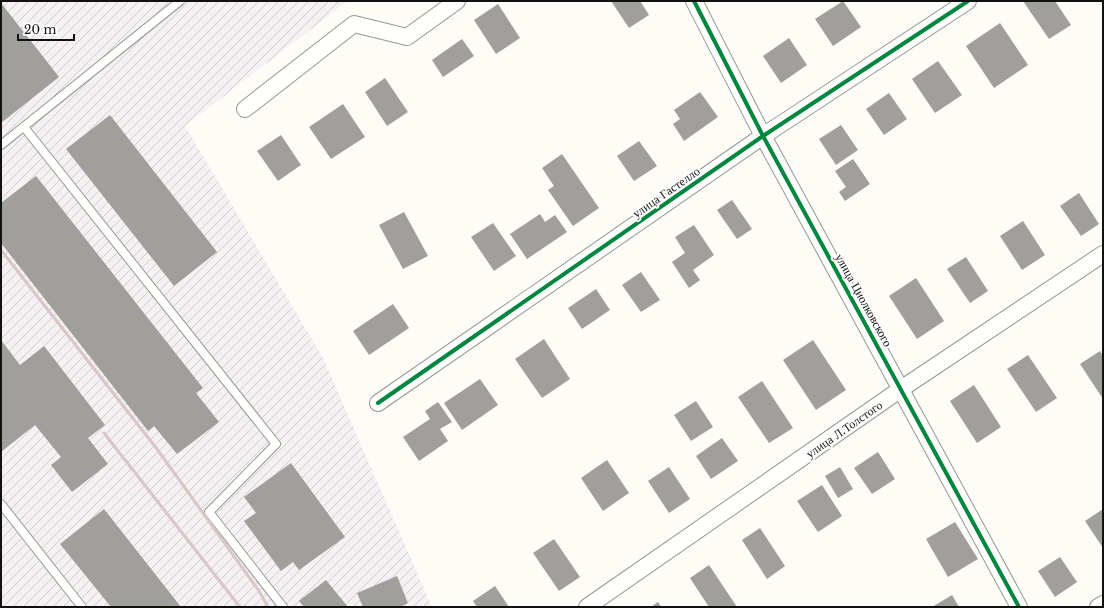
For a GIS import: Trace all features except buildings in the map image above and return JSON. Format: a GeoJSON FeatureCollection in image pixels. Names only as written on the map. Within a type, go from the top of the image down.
{"type":"FeatureCollection","features":[{"type":"Feature","properties":{"kind":"street"},"geometry":{"type":"LineString","coordinates":[[245,109],[354,24],[407,37],[457,1]]}},
{"type":"Feature","properties":{"kind":"street","name":"улица Циолковского"},"geometry":{"type":"LineString","coordinates":[[694,1],[763,136],[1020,607]]}},
{"type":"Feature","properties":{"kind":"street","name":"улица Гастелло"},"geometry":{"type":"LineString","coordinates":[[378,403],[763,136],[968,1]]}},
{"type":"Feature","properties":{"kind":"street","name":"улица Л.Толстого"},"geometry":{"type":"LineString","coordinates":[[588,607],[901,389],[1103,254]]}},
{"type":"Feature","properties":{"kind":"street"},"geometry":{"type":"LineString","coordinates":[[1098,607],[1103,604]]}},
{"type":"Feature","properties":{"kind":"lane"},"geometry":{"type":"LineString","coordinates":[[1,145],[180,1]]}},
{"type":"Feature","properties":{"kind":"lane"},"geometry":{"type":"LineString","coordinates":[[24,127],[276,444],[209,512],[283,607]]}},
{"type":"Feature","properties":{"kind":"lane"},"geometry":{"type":"LineString","coordinates":[[1,504],[82,607]]}},
{"type":"Feature","properties":{"kind":"shaded area"},"geometry":{"type":"Polygon","coordinates":[[[1,1],[348,1],[185,126],[323,358],[432,607],[1,607],[1,1]]]}},
{"type":"Feature","properties":{"kind":"railway"},"geometry":{"type":"LineString","coordinates":[[1,250],[157,449],[259,591],[268,607]]}},
{"type":"Feature","properties":{"kind":"railway"},"geometry":{"type":"LineString","coordinates":[[104,433],[240,607]]}},
{"type":"Feature","properties":{"kind":"cycle path"},"geometry":{"type":"LineString","coordinates":[[694,1],[763,136],[1019,607]]}},
{"type":"Feature","properties":{"kind":"cycle path"},"geometry":{"type":"LineString","coordinates":[[378,403],[763,136],[968,1]]}}]}
